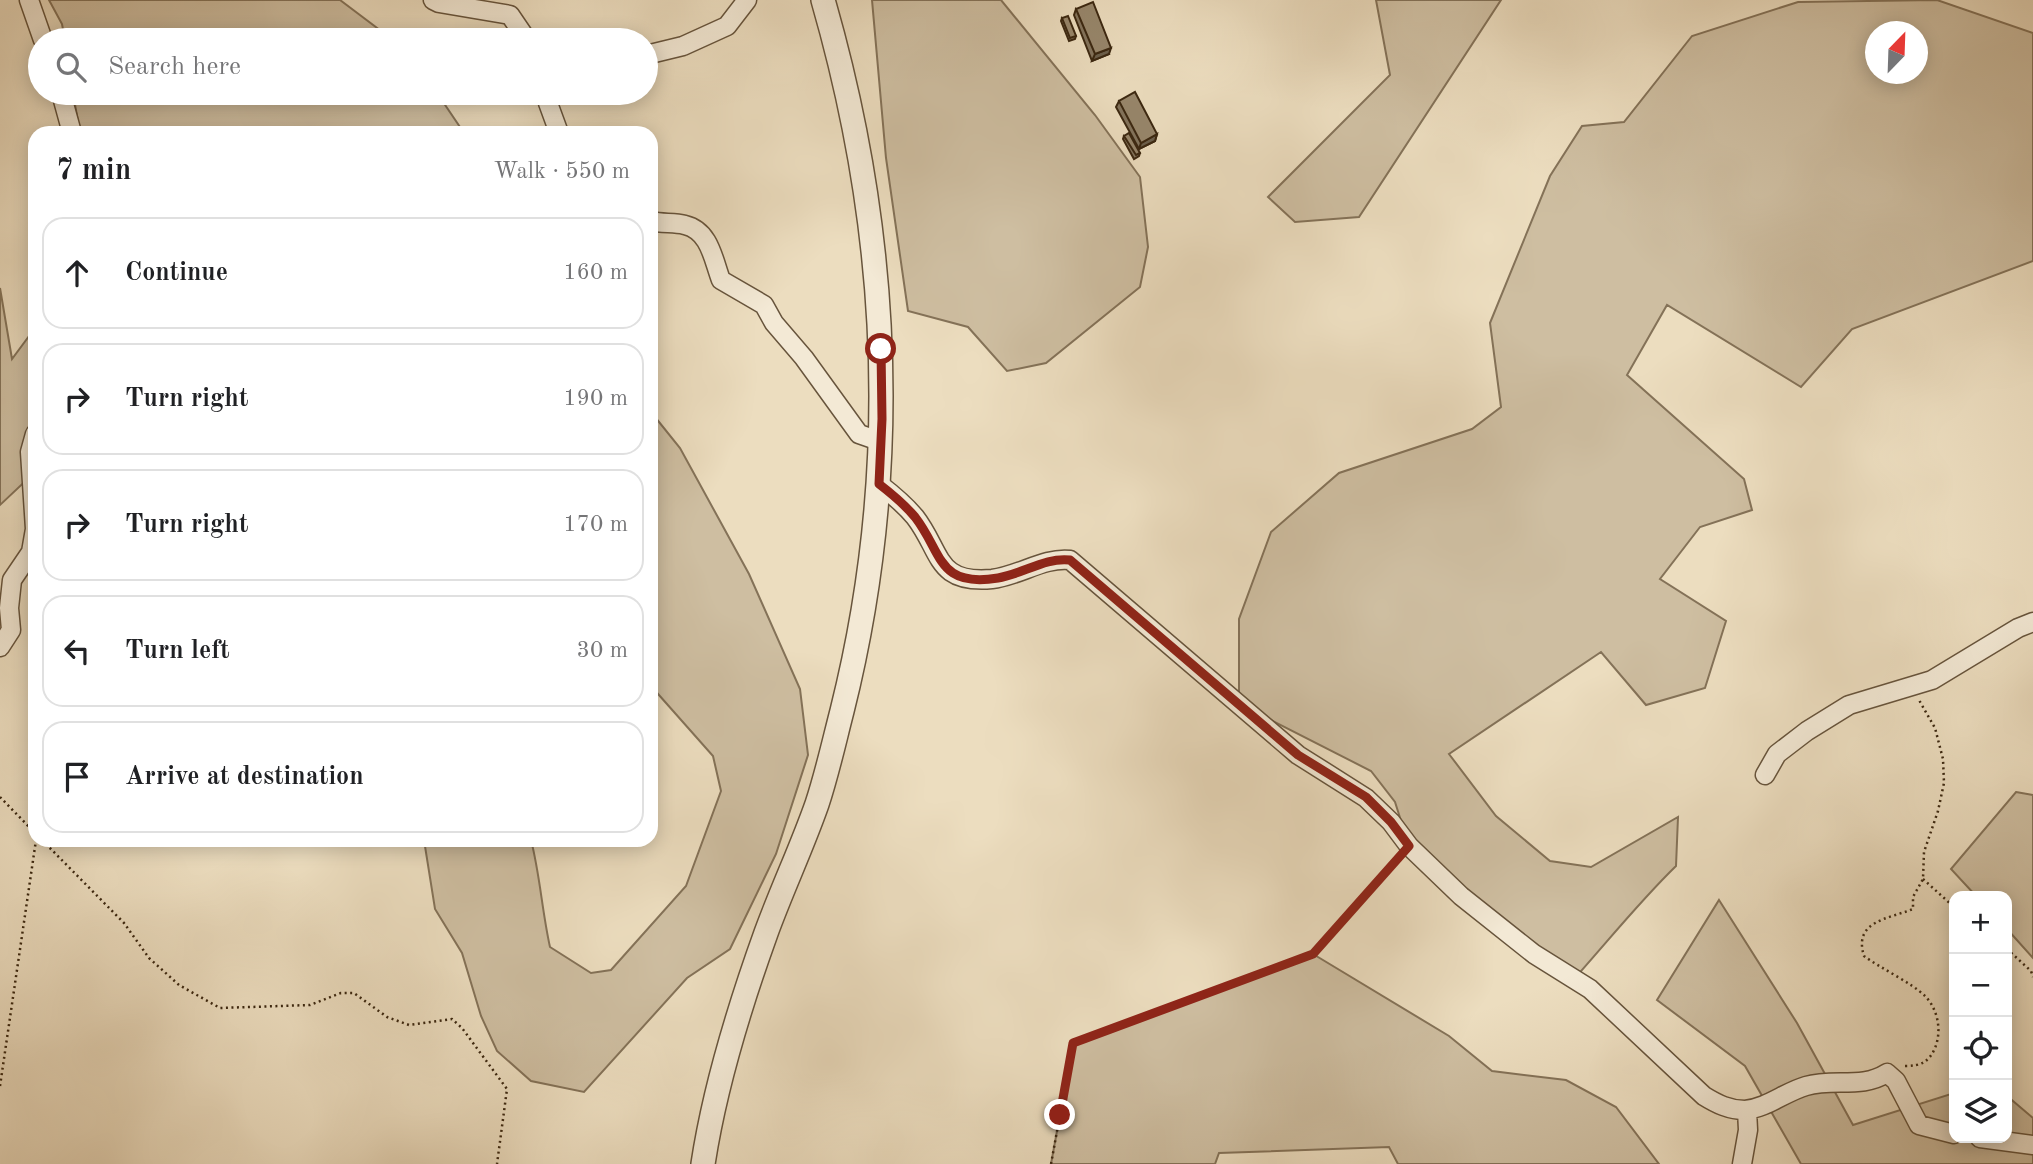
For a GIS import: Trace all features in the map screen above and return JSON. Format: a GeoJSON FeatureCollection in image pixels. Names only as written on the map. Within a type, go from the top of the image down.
{"type":"FeatureCollection","features":[{"type":"Feature","properties":{"kind":"street"},"geometry":{"type":"LineString","coordinates":[[29,0],[39,28]]}},
{"type":"Feature","properties":{"kind":"street"},"geometry":{"type":"LineString","coordinates":[[433,0],[510,15],[519,28]]}},
{"type":"Feature","properties":{"kind":"street"},"geometry":{"type":"LineString","coordinates":[[658,52],[683,46],[727,26],[747,0]]}},
{"type":"Feature","properties":{"kind":"street"},"geometry":{"type":"LineString","coordinates":[[703,1164],[722,1070],[739,1011],[766,932],[817,803],[857,652],[870,573],[879,484],[882,374],[871,229],[852,109],[823,0]]}},
{"type":"Feature","properties":{"kind":"street"},"geometry":{"type":"LineString","coordinates":[[64,105],[70,126]]}},
{"type":"Feature","properties":{"kind":"street"},"geometry":{"type":"LineString","coordinates":[[549,105],[556,126]]}},
{"type":"Feature","properties":{"kind":"street"},"geometry":{"type":"LineString","coordinates":[[658,222],[685,225],[698,231],[707,240],[721,280],[764,305],[774,323],[804,358],[859,434],[881,442]]}},
{"type":"Feature","properties":{"kind":"street"},"geometry":{"type":"LineString","coordinates":[[879,484],[898,499],[916,519],[943,566],[962,578],[999,578],[1057,559],[1070,560],[1298,755],[1366,797],[1391,822],[1409,846],[1461,896],[1534,954],[1590,989],[1704,1096],[1719,1105],[1747,1110],[1762,1107],[1809,1085],[1859,1083],[1877,1079],[1887,1073],[1900,1087],[1919,1125],[1949,1133]]}},
{"type":"Feature","properties":{"kind":"street"},"geometry":{"type":"LineString","coordinates":[[0,647],[11,630],[9,608],[12,580],[28,556]]}},
{"type":"Feature","properties":{"kind":"street"},"geometry":{"type":"LineString","coordinates":[[1765,775],[1777,754],[1807,731],[1849,705],[1932,680],[2018,628],[2033,622]]}},
{"type":"Feature","properties":{"kind":"street"},"geometry":{"type":"LineString","coordinates":[[1742,1164],[1748,1130],[1747,1110]]}},
{"type":"Feature","properties":{"kind":"street"},"geometry":{"type":"LineString","coordinates":[[2012,1142],[2033,1145]]}},
{"type":"Feature","properties":{"kind":"path"},"geometry":{"type":"LineString","coordinates":[[1887,1073],[1894,1066],[1918,1066],[1930,1059],[1938,1041],[1935,1012],[1925,996],[1864,956],[1860,944],[1864,931],[1870,925],[1913,909],[1913,897],[1923,879],[1924,852],[1944,783],[1943,759],[1936,728],[1912,686]]}},
{"type":"Feature","properties":{"kind":"path"},"geometry":{"type":"LineString","coordinates":[[0,797],[28,826]]}},
{"type":"Feature","properties":{"kind":"path"},"geometry":{"type":"LineString","coordinates":[[1051,1164],[1073,1043],[1313,954],[1409,846]]}},
{"type":"Feature","properties":{"kind":"path"},"geometry":{"type":"LineString","coordinates":[[0,1086],[35,847]]}},
{"type":"Feature","properties":{"kind":"path"},"geometry":{"type":"LineString","coordinates":[[49,847],[124,923],[149,958],[179,985],[220,1008],[310,1005],[341,993],[354,993],[387,1017],[409,1025],[452,1019],[462,1028],[507,1089],[496,1164]]}},
{"type":"Feature","properties":{"kind":"path"},"geometry":{"type":"LineString","coordinates":[[1923,879],[1949,902]]}},
{"type":"Feature","properties":{"kind":"path"},"geometry":{"type":"LineString","coordinates":[[2012,954],[2031,971],[2033,977]]}},
{"type":"Feature","properties":{"kind":"shaded area"},"geometry":{"type":"Polygon","coordinates":[[[49,0],[340,0],[377,28],[63,28],[49,0]]]}},
{"type":"Feature","properties":{"kind":"shaded area"},"geometry":{"type":"Polygon","coordinates":[[[872,0],[1001,0],[1095,115],[1140,177],[1148,247],[1140,287],[1046,363],[1007,371],[968,327],[908,311],[886,158],[872,0]]]}},
{"type":"Feature","properties":{"kind":"shaded area"},"geometry":{"type":"Polygon","coordinates":[[[1376,0],[1501,0],[1359,217],[1295,222],[1268,197],[1390,75],[1376,0]]]}},
{"type":"Feature","properties":{"kind":"shaded area"},"geometry":{"type":"Polygon","coordinates":[[[1937,0],[2033,33],[2033,261],[1852,329],[1801,387],[1667,305],[1627,375],[1744,479],[1752,510],[1700,527],[1660,579],[1726,621],[1705,688],[1646,705],[1601,652],[1449,754],[1496,816],[1550,861],[1591,867],[1678,817],[1676,866],[1574,979],[1409,846],[1395,802],[1371,771],[1239,704],[1239,619],[1271,532],[1339,473],[1472,429],[1501,407],[1490,323],[1550,176],[1582,126],[1624,122],[1692,36],[1798,2],[1937,0]]]}},
{"type":"Feature","properties":{"kind":"shaded area"},"geometry":{"type":"Polygon","coordinates":[[[75,105],[445,105],[459,126],[79,126],[75,105]]]}},
{"type":"Feature","properties":{"kind":"shaded area"},"geometry":{"type":"Polygon","coordinates":[[[0,288],[12,359],[28,337],[28,479],[0,505],[0,288]]]}},
{"type":"Feature","properties":{"kind":"shaded area"},"geometry":{"type":"Polygon","coordinates":[[[658,421],[680,448],[749,574],[800,689],[808,755],[776,854],[730,949],[687,978],[584,1092],[531,1081],[497,1051],[481,1016],[462,953],[435,909],[425,847],[533,847],[550,947],[591,973],[611,970],[686,886],[721,791],[713,756],[658,694],[658,421]]]}},
{"type":"Feature","properties":{"kind":"shaded area"},"geometry":{"type":"Polygon","coordinates":[[[2016,792],[2033,795],[2033,958],[2012,935],[2012,891],[1971,891],[1951,869],[2016,792]]]}},
{"type":"Feature","properties":{"kind":"shaded area"},"geometry":{"type":"Polygon","coordinates":[[[1719,900],[1797,1023],[1853,1125],[1949,1095],[1949,1143],[2012,1143],[2012,1100],[2033,1118],[2033,1164],[1801,1164],[1745,1066],[1657,1000],[1719,900]]]}},
{"type":"Feature","properties":{"kind":"shaded area"},"geometry":{"type":"Polygon","coordinates":[[[1313,954],[1449,1036],[1492,1071],[1566,1080],[1616,1107],[1659,1164],[1398,1164],[1389,1147],[1219,1153],[1215,1164],[1051,1164],[1073,1043],[1313,954]]]}},
{"type":"Feature","properties":{"kind":"building"},"geometry":{"type":"Polygon","coordinates":[[[1093,2],[1111,48],[1095,54],[1076,9],[1093,2]]]}},
{"type":"Feature","properties":{"kind":"building"},"geometry":{"type":"Polygon","coordinates":[[[1068,16],[1076,36],[1070,38],[1062,18],[1068,16]]]}},
{"type":"Feature","properties":{"kind":"building"},"geometry":{"type":"Polygon","coordinates":[[[1135,92],[1157,134],[1141,143],[1119,101],[1135,92]]]}},
{"type":"Feature","properties":{"kind":"building"},"geometry":{"type":"Polygon","coordinates":[[[1129,133],[1140,153],[1136,155],[1124,136],[1129,133]]]}},
{"type":"Feature","properties":{"kind":"route"},"geometry":{"type":"LineString","coordinates":[[881,349],[879,484],[898,499],[916,519],[943,566],[962,578],[979,580],[1022,572],[1057,559],[1070,560],[1298,755],[1366,797],[1391,822],[1409,846],[1313,954],[1073,1043],[1060,1115]]}}]}
